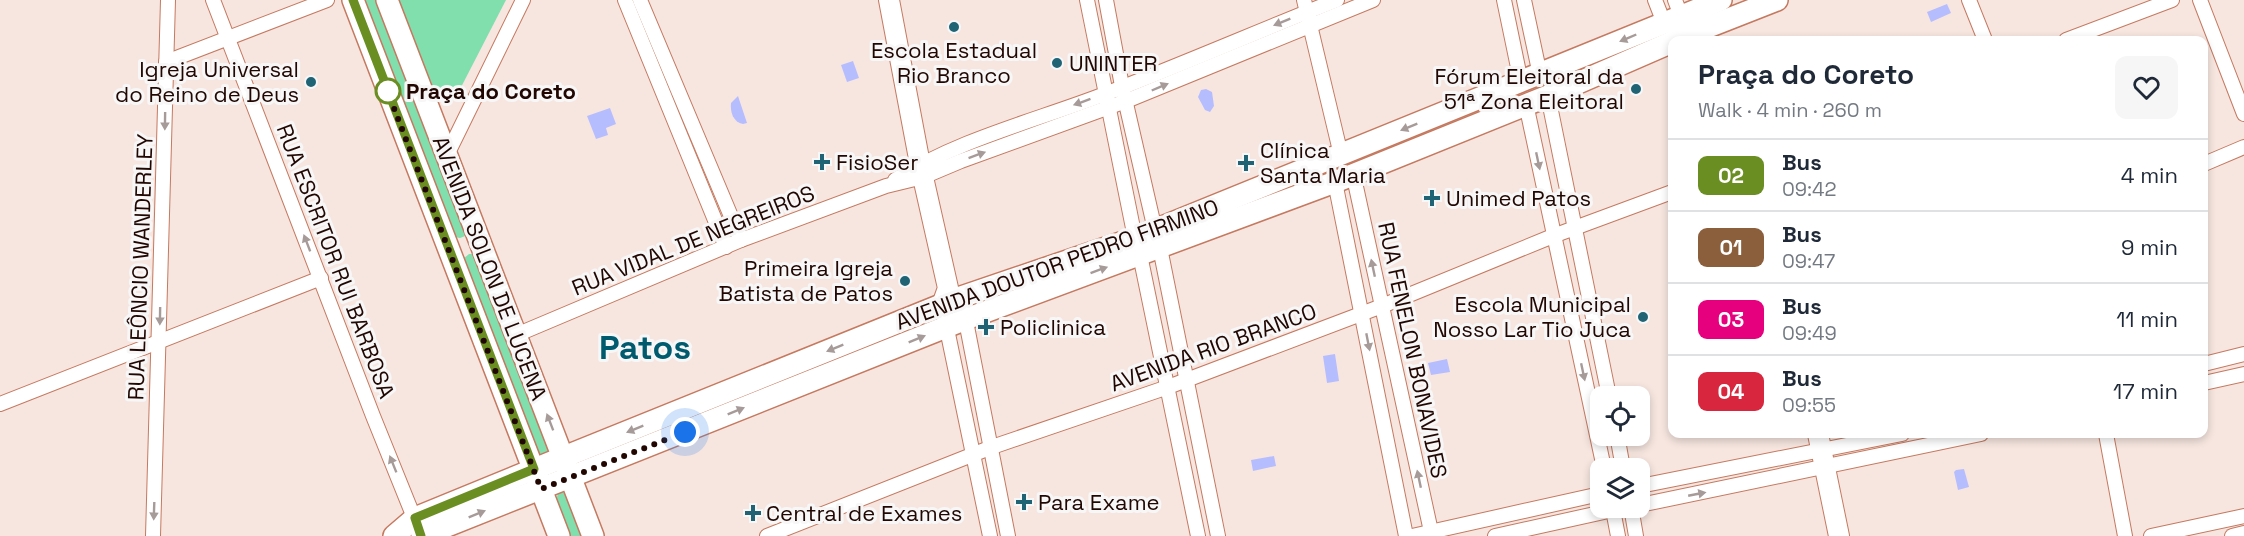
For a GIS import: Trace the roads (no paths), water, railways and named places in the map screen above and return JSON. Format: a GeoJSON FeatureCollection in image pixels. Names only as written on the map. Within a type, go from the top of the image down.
{"type":"FeatureCollection","features":[{"type":"Feature","properties":{"kind":"main road","name":"AVENIDA SOLON DE LUCENA"},"geometry":{"type":"LineString","coordinates":[[353,0],[559,536]]}},
{"type":"Feature","properties":{"kind":"main road","name":"AVENIDA SOLON DE LUCENA"},"geometry":{"type":"LineString","coordinates":[[387,0],[593,536]]}},
{"type":"Feature","properties":{"kind":"main road","name":"AVENIDA DOUTOR PEDRO FIRMINO"},"geometry":{"type":"LineString","coordinates":[[1677,32],[1721,0]]}},
{"type":"Feature","properties":{"kind":"main road","name":"AVENIDA DOUTOR PEDRO FIRMINO"},"geometry":{"type":"LineString","coordinates":[[538,479],[571,477],[966,319],[1147,243],[1341,155],[1530,79],[1777,0]]}},
{"type":"Feature","properties":{"kind":"main road","name":"AVENIDA DOUTOR PEDRO FIRMINO"},"geometry":{"type":"LineString","coordinates":[[410,533],[538,479],[564,457],[950,297],[1147,243],[1344,177],[1548,96],[1668,36]]}},
{"type":"Feature","properties":{"kind":"street","name":"RUA LEÔNCIO WANDERLEY"},"geometry":{"type":"LineString","coordinates":[[153,536],[168,0]]}},
{"type":"Feature","properties":{"kind":"street","name":"RUA ESCRITOR RUI BARBOSA"},"geometry":{"type":"LineString","coordinates":[[213,0],[373,416],[410,533]]}},
{"type":"Feature","properties":{"kind":"street"},"geometry":{"type":"LineString","coordinates":[[166,62],[327,0]]}},
{"type":"Feature","properties":{"kind":"street"},"geometry":{"type":"LineString","coordinates":[[447,155],[523,0]]}},
{"type":"Feature","properties":{"kind":"street"},"geometry":{"type":"LineString","coordinates":[[625,0],[726,247]]}},
{"type":"Feature","properties":{"kind":"street"},"geometry":{"type":"LineString","coordinates":[[640,0],[741,240]]}},
{"type":"Feature","properties":{"kind":"street"},"geometry":{"type":"LineString","coordinates":[[889,0],[921,171],[950,297],[946,327],[990,536]]}},
{"type":"Feature","properties":{"kind":"street"},"geometry":{"type":"LineString","coordinates":[[1087,0],[1108,100],[1186,380],[1218,536]]}},
{"type":"Feature","properties":{"kind":"street"},"geometry":{"type":"LineString","coordinates":[[1106,0],[1126,101],[1168,387],[1198,536]]}},
{"type":"Feature","properties":{"kind":"street","name":"RUA VIDAL DE NEGREIROS"},"geometry":{"type":"LineString","coordinates":[[516,335],[741,240],[921,171],[961,161],[1108,100],[1122,87],[1337,0]]}},
{"type":"Feature","properties":{"kind":"street","name":"RUA VIDAL DE NEGREIROS"},"geometry":{"type":"LineString","coordinates":[[1108,100],[1126,101],[1306,12],[1373,0]]}},
{"type":"Feature","properties":{"kind":"street"},"geometry":{"type":"LineString","coordinates":[[1504,0],[1530,79]]}},
{"type":"Feature","properties":{"kind":"street"},"geometry":{"type":"LineString","coordinates":[[1524,0],[1530,79]]}},
{"type":"Feature","properties":{"kind":"street"},"geometry":{"type":"LineString","coordinates":[[1655,0],[1677,32]]}},
{"type":"Feature","properties":{"kind":"street"},"geometry":{"type":"LineString","coordinates":[[1969,0],[1983,36]]}},
{"type":"Feature","properties":{"kind":"street"},"geometry":{"type":"LineString","coordinates":[[2077,36],[2172,0]]}},
{"type":"Feature","properties":{"kind":"street"},"geometry":{"type":"LineString","coordinates":[[2200,0],[2244,114]]}},
{"type":"Feature","properties":{"kind":"street"},"geometry":{"type":"LineString","coordinates":[[1306,12],[1341,155]]}},
{"type":"Feature","properties":{"kind":"street"},"geometry":{"type":"LineString","coordinates":[[1548,96],[1607,386]]}},
{"type":"Feature","properties":{"kind":"street"},"geometry":{"type":"LineString","coordinates":[[1526,104],[1602,458]]}},
{"type":"Feature","properties":{"kind":"street"},"geometry":{"type":"LineString","coordinates":[[2208,162],[2244,147]]}},
{"type":"Feature","properties":{"kind":"street","name":"RUA FENELON BONAVIDES"},"geometry":{"type":"LineString","coordinates":[[1344,177],[1382,306],[1431,534]]}},
{"type":"Feature","properties":{"kind":"street","name":"RUA FENELON BONAVIDES"},"geometry":{"type":"LineString","coordinates":[[1344,177],[1362,314],[1406,536]]}},
{"type":"Feature","properties":{"kind":"street","name":"AVENIDA RIO BRANCO"},"geometry":{"type":"LineString","coordinates":[[767,536],[992,447],[1168,387],[1362,314],[1553,236],[1668,194]]}},
{"type":"Feature","properties":{"kind":"street"},"geometry":{"type":"LineString","coordinates":[[0,404],[321,278]]}},
{"type":"Feature","properties":{"kind":"street"},"geometry":{"type":"LineString","coordinates":[[950,297],[966,319],[1008,536]]}},
{"type":"Feature","properties":{"kind":"street"},"geometry":{"type":"LineString","coordinates":[[2208,363],[2244,354]]}},
{"type":"Feature","properties":{"kind":"street"},"geometry":{"type":"LineString","coordinates":[[2208,382],[2244,374]]}},
{"type":"Feature","properties":{"kind":"street"},"geometry":{"type":"LineString","coordinates":[[1807,438],[1818,455],[1839,536]]}},
{"type":"Feature","properties":{"kind":"street"},"geometry":{"type":"LineString","coordinates":[[1650,502],[1886,438]]}},
{"type":"Feature","properties":{"kind":"street"},"geometry":{"type":"LineString","coordinates":[[1650,484],[1818,455],[1950,438]]}},
{"type":"Feature","properties":{"kind":"street"},"geometry":{"type":"LineString","coordinates":[[2107,438],[2125,536]]}},
{"type":"Feature","properties":{"kind":"street"},"geometry":{"type":"LineString","coordinates":[[1818,455],[1826,536]]}},
{"type":"Feature","properties":{"kind":"street"},"geometry":{"type":"LineString","coordinates":[[1412,536],[1431,534],[1590,496]]}},
{"type":"Feature","properties":{"kind":"street"},"geometry":{"type":"LineString","coordinates":[[1495,536],[1590,514]]}},
{"type":"Feature","properties":{"kind":"street"},"geometry":{"type":"LineString","coordinates":[[2151,536],[2244,516]]}},
{"type":"Feature","properties":{"kind":"street"},"geometry":{"type":"LineString","coordinates":[[1615,518],[1618,536]]}},
{"type":"Feature","properties":{"kind":"street"},"geometry":{"type":"LineString","coordinates":[[1633,518],[1636,536]]}},
{"type":"Feature","properties":{"kind":"street"},"geometry":{"type":"LineString","coordinates":[[2232,536],[2244,533]]}},
{"type":"Feature","properties":{"kind":"water"},"geometry":{"type":"Polygon","coordinates":[[[1947,4],[1951,13],[1931,22],[1927,12],[1947,4]]]}},
{"type":"Feature","properties":{"kind":"water"},"geometry":{"type":"Polygon","coordinates":[[[853,61],[859,78],[847,82],[841,65],[853,61]]]}},
{"type":"Feature","properties":{"kind":"water"},"geometry":{"type":"Polygon","coordinates":[[[1206,89],[1212,92],[1214,106],[1210,112],[1205,110],[1198,97],[1201,90],[1206,89]]]}},
{"type":"Feature","properties":{"kind":"water"},"geometry":{"type":"Polygon","coordinates":[[[738,96],[747,123],[737,121],[732,113],[731,103],[738,96]]]}},
{"type":"Feature","properties":{"kind":"water"},"geometry":{"type":"Polygon","coordinates":[[[610,108],[616,124],[606,128],[608,135],[596,139],[587,116],[610,108]]]}},
{"type":"Feature","properties":{"kind":"water"},"geometry":{"type":"Polygon","coordinates":[[[1335,354],[1339,381],[1327,383],[1323,356],[1335,354]]]}},
{"type":"Feature","properties":{"kind":"water"},"geometry":{"type":"Polygon","coordinates":[[[1447,359],[1450,372],[1431,375],[1428,363],[1447,359]]]}},
{"type":"Feature","properties":{"kind":"water"},"geometry":{"type":"Polygon","coordinates":[[[1274,456],[1276,466],[1253,471],[1251,460],[1274,456]]]}},
{"type":"Feature","properties":{"kind":"water"},"geometry":{"type":"Polygon","coordinates":[[[1964,469],[1969,487],[1958,490],[1954,472],[1964,469]]]}},
{"type":"Feature","properties":{"kind":"place","name":"Escola Estadual Rio Branco"},"geometry":{"type":"Point","coordinates":[954,27]}},
{"type":"Feature","properties":{"kind":"place","name":"UNINTER"},"geometry":{"type":"Point","coordinates":[1057,63]}},
{"type":"Feature","properties":{"kind":"place","name":"Igreja Universal do Reino de Deus"},"geometry":{"type":"Point","coordinates":[311,82]}},
{"type":"Feature","properties":{"kind":"place","name":"Fórum Eleitoral da 51ª Zona Eleitoral"},"geometry":{"type":"Point","coordinates":[1636,89]}},
{"type":"Feature","properties":{"kind":"place","name":"Praça do Coreto"},"geometry":{"type":"Point","coordinates":[388,91]}},
{"type":"Feature","properties":{"kind":"place","name":"FisioSer"},"geometry":{"type":"Point","coordinates":[822,162]}},
{"type":"Feature","properties":{"kind":"place","name":"Clínica Santa Maria"},"geometry":{"type":"Point","coordinates":[1246,163]}},
{"type":"Feature","properties":{"kind":"place","name":"Unimed Patos"},"geometry":{"type":"Point","coordinates":[1432,198]}},
{"type":"Feature","properties":{"kind":"place","name":"Primeira Igreja Batista de Patos"},"geometry":{"type":"Point","coordinates":[905,281]}},
{"type":"Feature","properties":{"kind":"place","name":"Escola Municipal Nosso Lar Tio Juca"},"geometry":{"type":"Point","coordinates":[1643,317]}},
{"type":"Feature","properties":{"kind":"place","name":"Policlinica"},"geometry":{"type":"Point","coordinates":[986,327]}},
{"type":"Feature","properties":{"kind":"place","name":"Para Exame"},"geometry":{"type":"Point","coordinates":[1024,502]}},
{"type":"Feature","properties":{"kind":"place","name":"Central de Exames"},"geometry":{"type":"Point","coordinates":[753,513]}},
{"type":"Feature","properties":{"kind":"district","name":"Patos"},"geometry":{"type":"Point","coordinates":[645,347]}}]}
